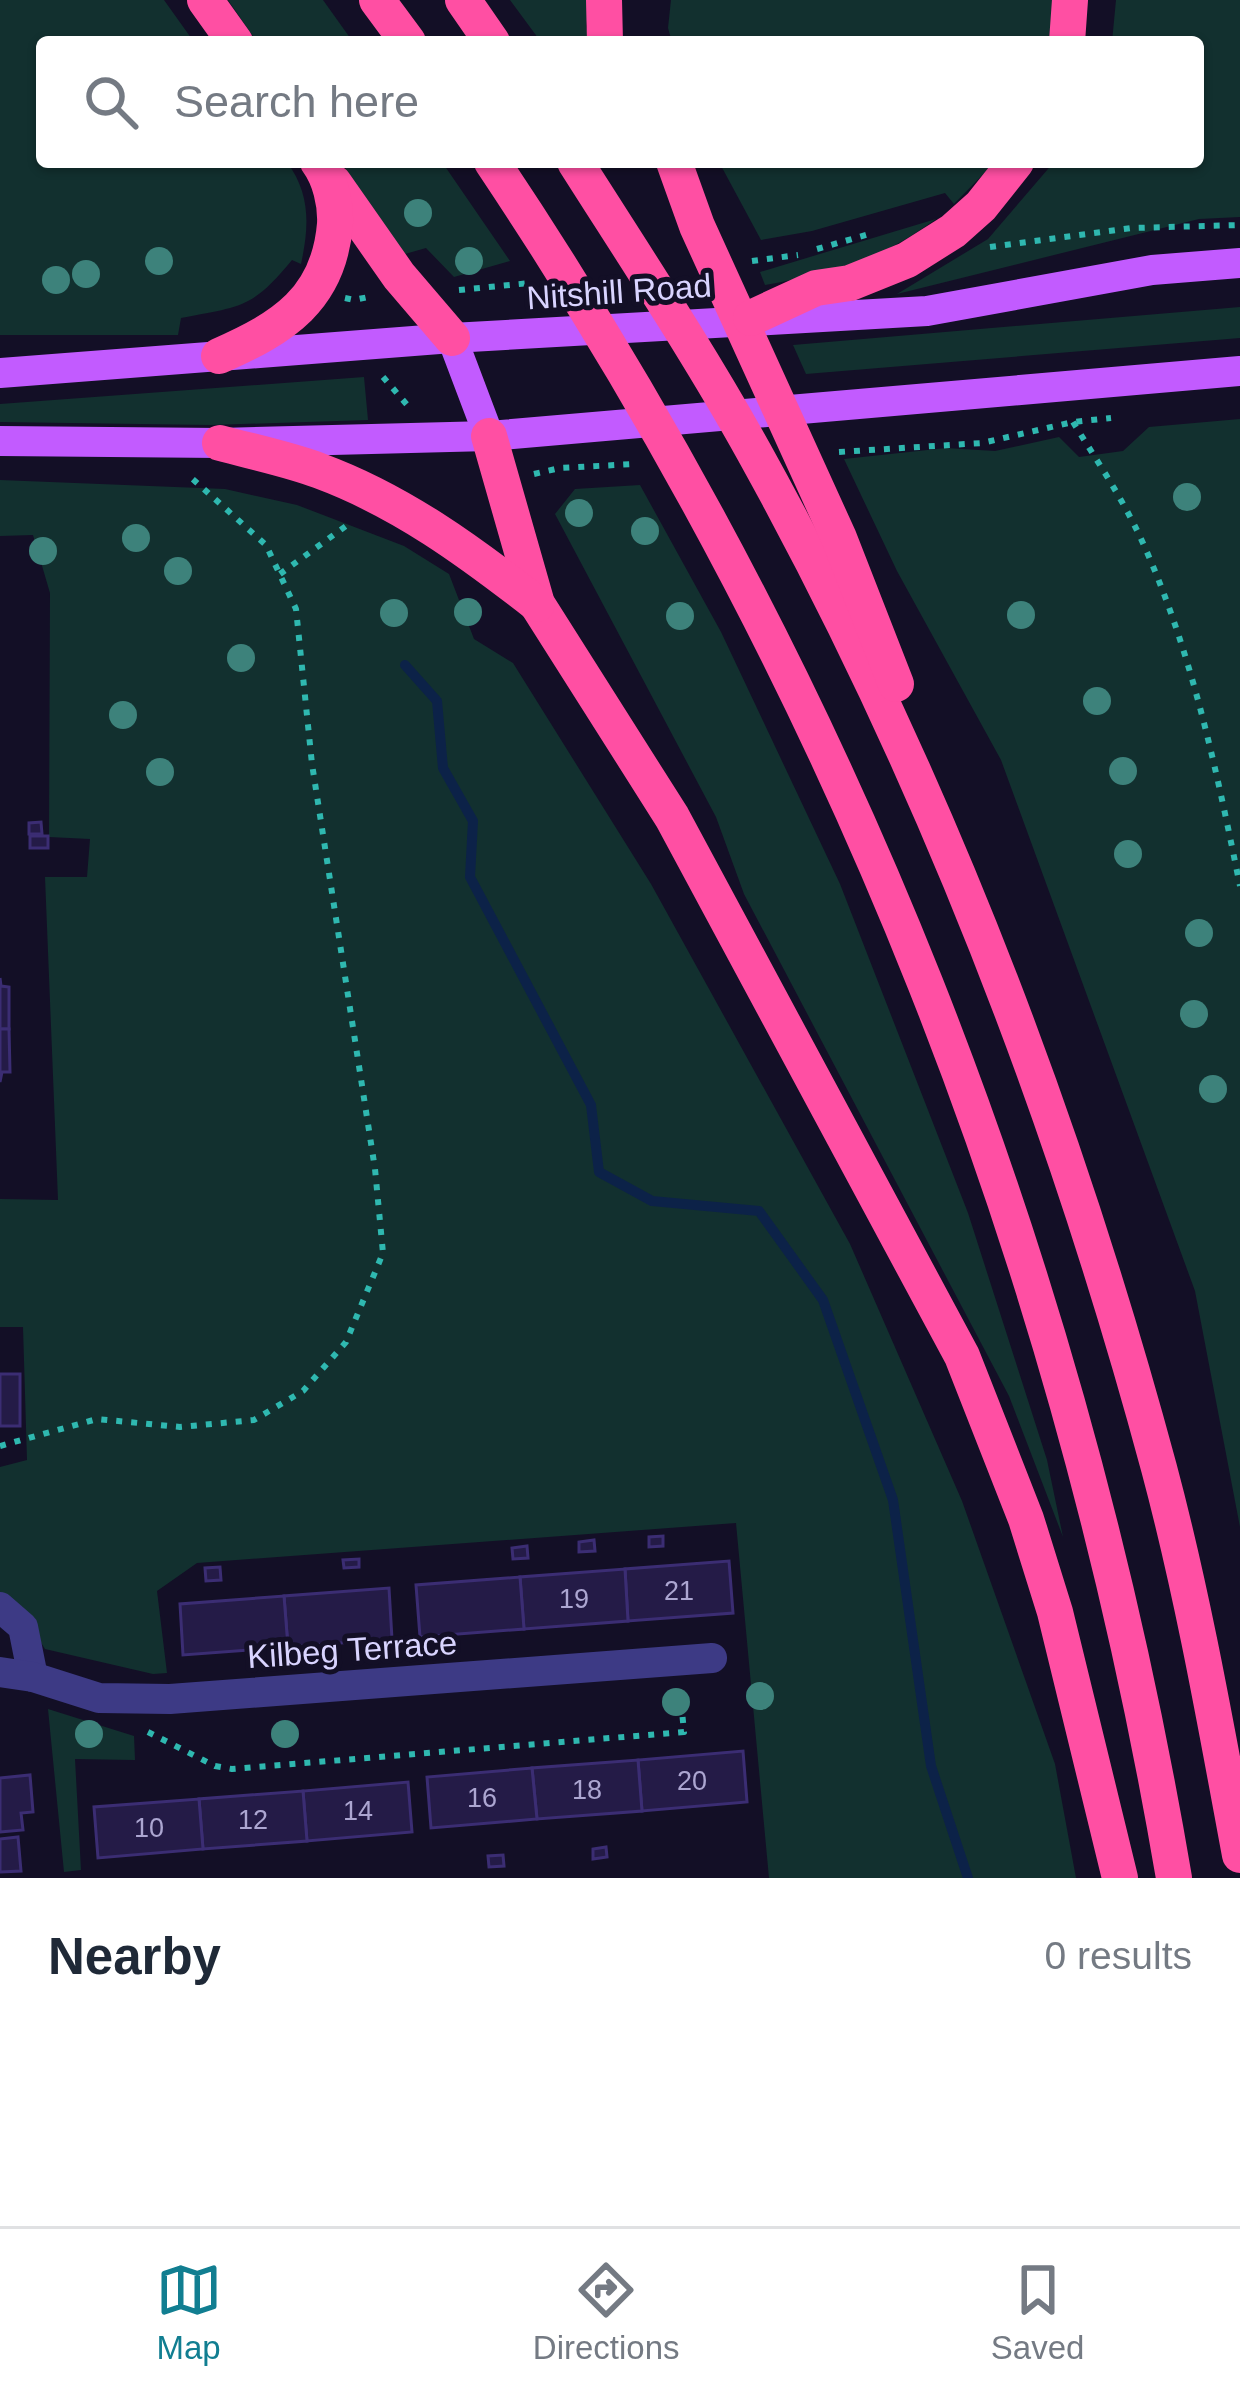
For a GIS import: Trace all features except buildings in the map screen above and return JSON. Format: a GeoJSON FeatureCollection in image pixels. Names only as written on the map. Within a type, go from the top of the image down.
{"type":"FeatureCollection","features":[{"type":"Feature","properties":{"kind":"highway"},"geometry":{"type":"LineString","coordinates":[[205,0],[231,36]]}},
{"type":"Feature","properties":{"kind":"highway"},"geometry":{"type":"LineString","coordinates":[[377,0],[404,36]]}},
{"type":"Feature","properties":{"kind":"highway"},"geometry":{"type":"LineString","coordinates":[[463,0],[488,36]]}},
{"type":"Feature","properties":{"kind":"highway"},"geometry":{"type":"LineString","coordinates":[[604,0],[605,36]]}},
{"type":"Feature","properties":{"kind":"highway"},"geometry":{"type":"LineString","coordinates":[[627,0],[628,36]]}},
{"type":"Feature","properties":{"kind":"highway"},"geometry":{"type":"LineString","coordinates":[[1067,36],[1070,0]]}},
{"type":"Feature","properties":{"kind":"highway"},"geometry":{"type":"LineString","coordinates":[[323,168],[399,276],[452,338]]}},
{"type":"Feature","properties":{"kind":"highway"},"geometry":{"type":"LineString","coordinates":[[219,356],[254,341],[290,317],[316,290],[333,248],[336,216],[323,168]]}},
{"type":"Feature","properties":{"kind":"highway"},"geometry":{"type":"LineString","coordinates":[[497,168],[586,302],[730,556],[812,717],[910,944],[1021,1242],[1096,1507],[1154,1759],[1174,1878]]}},
{"type":"Feature","properties":{"kind":"highway"},"geometry":{"type":"LineString","coordinates":[[579,168],[712,378],[802,542],[887,713],[993,958]]}},
{"type":"Feature","properties":{"kind":"highway"},"geometry":{"type":"LineString","coordinates":[[650,168],[662,190],[697,226]]}},
{"type":"Feature","properties":{"kind":"highway"},"geometry":{"type":"LineString","coordinates":[[676,168],[697,226],[839,538],[1062,1150],[1160,1470],[1195,1619],[1240,1855]]}},
{"type":"Feature","properties":{"kind":"highway"},"geometry":{"type":"LineString","coordinates":[[751,318],[816,288],[850,283],[907,260],[953,231],[1011,168]]}},
{"type":"Feature","properties":{"kind":"highway"},"geometry":{"type":"LineString","coordinates":[[489,436],[538,604],[671,817],[962,1356],[1026,1519],[1055,1612],[1120,1878]]}},
{"type":"Feature","properties":{"kind":"highway"},"geometry":{"type":"LineString","coordinates":[[220,443],[318,470],[372,494],[452,540],[538,604]]}},
{"type":"Feature","properties":{"kind":"main road","name":"Nitshill Road"},"geometry":{"type":"LineString","coordinates":[[0,373],[751,318],[928,311],[1152,270],[1240,262]]}},
{"type":"Feature","properties":{"kind":"main road"},"geometry":{"type":"LineString","coordinates":[[452,338],[489,436]]}},
{"type":"Feature","properties":{"kind":"main road"},"geometry":{"type":"LineString","coordinates":[[0,441],[220,443],[489,436],[1240,371]]}},
{"type":"Feature","properties":{"kind":"street"},"geometry":{"type":"LineString","coordinates":[[0,1607],[23,1628],[33,1677]]}},
{"type":"Feature","properties":{"kind":"street","name":"Kilbeg Terrace"},"geometry":{"type":"LineString","coordinates":[[0,1672],[99,1698],[170,1699],[712,1658]]}},
{"type":"Feature","properties":{"kind":"path"},"geometry":{"type":"LineString","coordinates":[[371,298],[378,315],[383,380],[414,413],[414,438]]}},
{"type":"Feature","properties":{"kind":"path"},"geometry":{"type":"LineString","coordinates":[[1073,422],[1141,538],[1172,612],[1206,724],[1240,886]]}},
{"type":"Feature","properties":{"kind":"path"},"geometry":{"type":"LineString","coordinates":[[0,1446],[97,1419],[180,1427],[254,1420],[303,1391],[346,1342],[382,1253],[375,1169],[312,764],[296,609],[266,545],[151,442]]}},
{"type":"Feature","properties":{"kind":"path"},"geometry":{"type":"LineString","coordinates":[[280,574],[358,517],[372,494]]}},
{"type":"Feature","properties":{"kind":"path"},"geometry":{"type":"LineString","coordinates":[[122,1699],[132,1724],[215,1766],[232,1769],[684,1732],[677,1661]]}},
{"type":"Feature","properties":{"kind":"green space"},"geometry":{"type":"Polygon","coordinates":[[[0,0],[164,0],[190,36],[36,36],[36,168],[291,168],[306,212],[301,264],[292,260],[244,303],[181,318],[178,335],[0,335],[0,0]]]}},
{"type":"Feature","properties":{"kind":"green space"},"geometry":{"type":"Polygon","coordinates":[[[228,0],[323,0],[349,36],[253,36],[228,0]]]}},
{"type":"Feature","properties":{"kind":"green space"},"geometry":{"type":"Polygon","coordinates":[[[510,0],[590,0],[588,36],[537,36],[510,0]]]}},
{"type":"Feature","properties":{"kind":"green space"},"geometry":{"type":"Polygon","coordinates":[[[671,0],[1059,0],[1055,36],[670,36],[671,0]]]}},
{"type":"Feature","properties":{"kind":"green space"},"geometry":{"type":"Polygon","coordinates":[[[1116,0],[1240,0],[1240,217],[1199,219],[897,294],[988,239],[1049,168],[1204,168],[1204,36],[1113,36],[1116,0]]]}},
{"type":"Feature","properties":{"kind":"green space"},"geometry":{"type":"Polygon","coordinates":[[[345,168],[446,168],[510,261],[454,277],[426,248],[405,254],[345,168]]]}},
{"type":"Feature","properties":{"kind":"green space"},"geometry":{"type":"Polygon","coordinates":[[[722,168],[989,168],[954,204],[945,193],[812,231],[761,240],[722,168]]]}},
{"type":"Feature","properties":{"kind":"green space"},"geometry":{"type":"Polygon","coordinates":[[[936,219],[894,246],[834,270],[765,285],[760,272],[936,219]]]}},
{"type":"Feature","properties":{"kind":"green space"},"geometry":{"type":"Polygon","coordinates":[[[1240,307],[1240,338],[806,374],[793,345],[1240,307]]]}},
{"type":"Feature","properties":{"kind":"green space"},"geometry":{"type":"Polygon","coordinates":[[[364,377],[368,420],[211,425],[0,422],[0,404],[364,377]]]}},
{"type":"Feature","properties":{"kind":"green space"},"geometry":{"type":"Polygon","coordinates":[[[1240,419],[1240,1527],[1195,1291],[1001,760],[897,571],[844,459],[946,448],[995,451],[1059,437],[1079,457],[1123,451],[1149,427],[1240,419]]]}},
{"type":"Feature","properties":{"kind":"green space"},"geometry":{"type":"Polygon","coordinates":[[[0,480],[225,489],[297,505],[404,546],[449,574],[474,639],[513,663],[651,884],[850,1244],[962,1501],[1055,1764],[1076,1878],[769,1878],[736,1523],[197,1563],[157,1591],[167,1673],[153,1674],[45,1649],[26,1619],[0,1593],[0,1467],[27,1460],[23,1327],[0,1327],[0,1199],[58,1200],[45,877],[87,877],[90,839],[49,837],[50,593],[33,535],[0,536],[0,480]]]}},
{"type":"Feature","properties":{"kind":"green space"},"geometry":{"type":"Polygon","coordinates":[[[640,485],[721,632],[840,884],[968,1213],[1047,1460],[1063,1537],[1009,1396],[744,894],[716,817],[555,514],[575,489],[640,485]]]}},
{"type":"Feature","properties":{"kind":"green space"},"geometry":{"type":"Polygon","coordinates":[[[48,1709],[134,1736],[135,1760],[75,1759],[81,1870],[64,1872],[48,1709]]]}},
{"type":"Feature","properties":{"kind":"waterway"},"geometry":{"type":"LineString","coordinates":[[405,665],[437,701],[443,768],[473,821],[470,877],[591,1105],[599,1172],[652,1201],[759,1211],[823,1300],[893,1500],[931,1766],[968,1878]]}}]}
